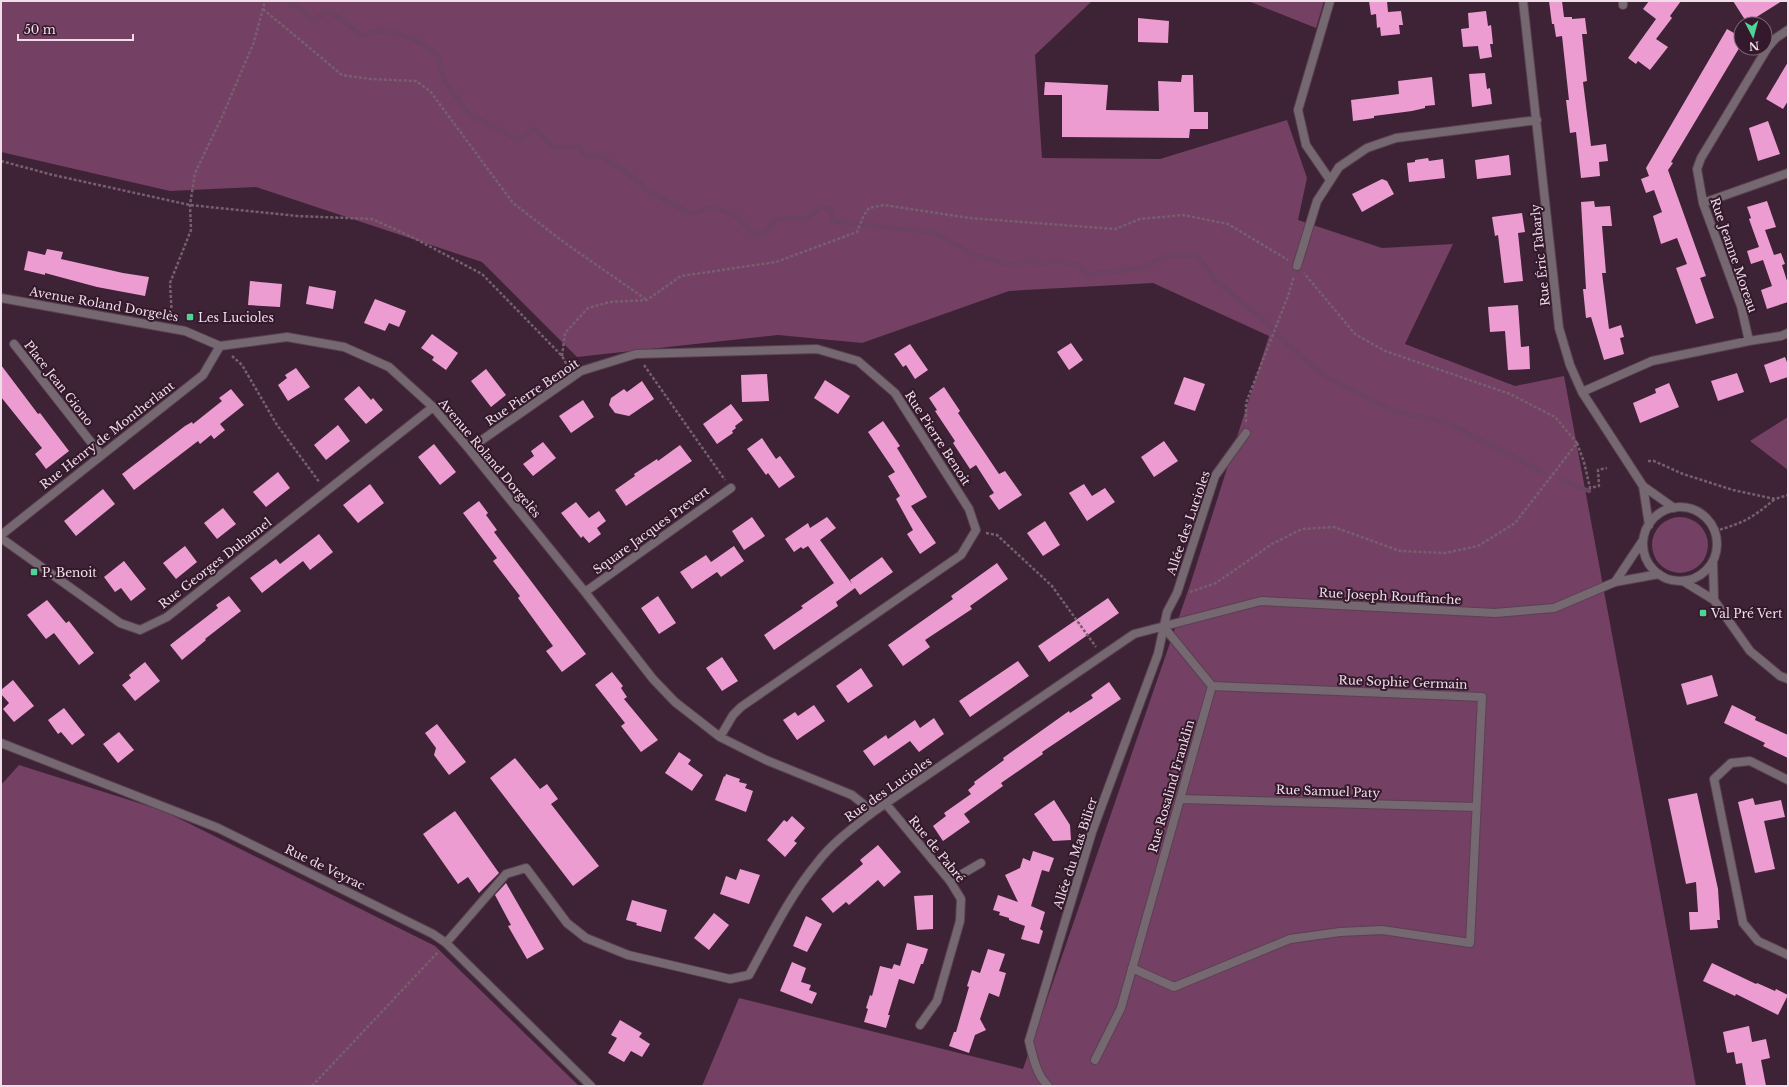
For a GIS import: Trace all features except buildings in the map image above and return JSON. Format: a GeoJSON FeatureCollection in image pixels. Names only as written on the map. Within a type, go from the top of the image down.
{"type":"FeatureCollection","features":[{"type":"Feature","properties":{"kind":"street"},"geometry":{"type":"LineString","coordinates":[[1330,1],[1298,110],[1306,145],[1330,180]]}},
{"type":"Feature","properties":{"kind":"street","name":"Rue Éric Tabarly"},"geometry":{"type":"LineString","coordinates":[[1523,1],[1560,328],[1570,365],[1582,392],[1643,486],[1674,508]]}},
{"type":"Feature","properties":{"kind":"street","name":"Rue Jeanne Moreau"},"geometry":{"type":"LineString","coordinates":[[1749,341],[1740,306],[1703,203],[1697,169],[1701,158],[1768,47],[1776,38],[1788,30]]}},
{"type":"Feature","properties":{"kind":"street"},"geometry":{"type":"LineString","coordinates":[[1297,266],[1317,201],[1339,167],[1367,148],[1396,138],[1537,120]]}},
{"type":"Feature","properties":{"kind":"street"},"geometry":{"type":"LineString","coordinates":[[1703,203],[1788,173]]}},
{"type":"Feature","properties":{"kind":"street","name":"Avenue Roland Dorgelès"},"geometry":{"type":"LineString","coordinates":[[1,298],[172,328],[185,331],[220,346],[287,337],[344,347],[389,367],[433,407],[469,449],[585,592],[653,679],[675,702],[720,737],[766,760],[848,793],[873,812]]}},
{"type":"Feature","properties":{"kind":"street"},"geometry":{"type":"LineString","coordinates":[[1582,392],[1652,361],[1781,336],[1788,333]]}},
{"type":"Feature","properties":{"kind":"street","name":"Place Jean Giono"},"geometry":{"type":"LineString","coordinates":[[14,344],[101,456]]}},
{"type":"Feature","properties":{"kind":"street","name":"Rue Henry de Montherlant"},"geometry":{"type":"LineString","coordinates":[[1,537],[203,375],[220,346]]}},
{"type":"Feature","properties":{"kind":"street","name":"Rue Pierre Benoit"},"geometry":{"type":"LineString","coordinates":[[469,449],[581,371],[636,354],[817,349],[858,361],[895,393],[969,509],[976,530]]}},
{"type":"Feature","properties":{"kind":"street","name":"Rue Georges Duhamel"},"geometry":{"type":"LineString","coordinates":[[1,537],[120,622],[140,630],[167,616],[433,407]]}},
{"type":"Feature","properties":{"kind":"street","name":"Allée des Lucioles"},"geometry":{"type":"LineString","coordinates":[[1163,626],[1167,612],[1177,593],[1215,476],[1246,433]]}},
{"type":"Feature","properties":{"kind":"street","name":"Rue Éric Tabarly"},"geometry":{"type":"LineString","coordinates":[[1643,486],[1649,525]]}},
{"type":"Feature","properties":{"kind":"street","name":"Square Jacques Prevert"},"geometry":{"type":"LineString","coordinates":[[585,592],[731,488]]}},
{"type":"Feature","properties":{"kind":"street"},"geometry":{"type":"LineString","coordinates":[[1615,582],[1644,540],[1649,525],[1664,511],[1674,508],[1686,508],[1698,512],[1708,520],[1715,531],[1717,551],[1713,561],[1706,571],[1695,578],[1683,581],[1666,579],[1651,568],[1646,559],[1644,540]]}},
{"type":"Feature","properties":{"kind":"street"},"geometry":{"type":"LineString","coordinates":[[720,737],[731,719],[741,707],[960,555],[976,530]]}},
{"type":"Feature","properties":{"kind":"street"},"geometry":{"type":"LineString","coordinates":[[1713,561],[1714,600]]}},
{"type":"Feature","properties":{"kind":"street"},"geometry":{"type":"LineString","coordinates":[[1615,582],[1659,574]]}},
{"type":"Feature","properties":{"kind":"street"},"geometry":{"type":"LineString","coordinates":[[1683,581],[1714,600],[1750,651],[1780,676],[1788,679]]}},
{"type":"Feature","properties":{"kind":"street","name":"Rue Joseph Rouffanche"},"geometry":{"type":"LineString","coordinates":[[1163,626],[1261,601],[1495,613],[1554,608],[1615,582]]}},
{"type":"Feature","properties":{"kind":"street"},"geometry":{"type":"LineString","coordinates":[[1163,626],[1212,686]]}},
{"type":"Feature","properties":{"kind":"street","name":"Rue des Lucioles"},"geometry":{"type":"LineString","coordinates":[[446,943],[506,874],[526,868],[567,923],[586,938],[628,955],[730,979],[749,975],[785,908],[817,862],[853,828],[873,812],[1134,634],[1163,626]]}},
{"type":"Feature","properties":{"kind":"street","name":"Allée du Mas Bilier"},"geometry":{"type":"LineString","coordinates":[[1048,1086],[1043,1081],[1035,1067],[1029,1042],[1092,832],[1158,654],[1163,626]]}},
{"type":"Feature","properties":{"kind":"street","name":"Rue Rosalind Franklin"},"geometry":{"type":"LineString","coordinates":[[1095,1060],[1121,1008],[1212,686]]}},
{"type":"Feature","properties":{"kind":"street","name":"Rue Sophie Germain"},"geometry":{"type":"LineString","coordinates":[[1212,686],[1482,697],[1476,808]]}},
{"type":"Feature","properties":{"kind":"street","name":"Rue de Veyrac"},"geometry":{"type":"LineString","coordinates":[[1,743],[218,828],[433,934],[446,943],[591,1086]]}},
{"type":"Feature","properties":{"kind":"street"},"geometry":{"type":"LineString","coordinates":[[1788,780],[1750,761],[1731,763],[1714,779],[1744,923],[1758,941],[1788,955]]}},
{"type":"Feature","properties":{"kind":"street","name":"Rue Samuel Paty"},"geometry":{"type":"LineString","coordinates":[[1180,799],[1476,808]]}},
{"type":"Feature","properties":{"kind":"street","name":"Rue de Pabré"},"geometry":{"type":"LineString","coordinates":[[886,804],[950,881],[961,899],[960,921],[937,1001],[920,1025]]}},
{"type":"Feature","properties":{"kind":"street"},"geometry":{"type":"LineString","coordinates":[[1132,968],[1174,987],[1290,939],[1340,932],[1382,930],[1470,944],[1476,808]]}},
{"type":"Feature","properties":{"kind":"street"},"geometry":{"type":"LineString","coordinates":[[950,881],[981,863]]}},
{"type":"Feature","properties":{"kind":"path"},"geometry":{"type":"LineString","coordinates":[[172,328],[170,283],[191,230],[190,204],[195,173],[222,117],[254,42],[265,1]]}},
{"type":"Feature","properties":{"kind":"path"},"geometry":{"type":"LineString","coordinates":[[263,8],[342,75],[370,79],[416,82],[430,91],[513,203],[564,243],[648,300]]}},
{"type":"Feature","properties":{"kind":"path"},"geometry":{"type":"LineString","coordinates":[[1,161],[54,175],[190,204],[297,216],[372,219],[410,236],[482,274],[562,356],[573,377]]}},
{"type":"Feature","properties":{"kind":"path"},"geometry":{"type":"LineString","coordinates":[[562,356],[565,333],[588,308],[610,302],[648,300],[681,276],[776,262],[857,232],[864,214],[869,208],[884,205],[969,218],[1115,229],[1140,219],[1183,215],[1228,224],[1297,266],[1339,312],[1355,334],[1385,351],[1510,394],[1555,417],[1577,443],[1584,462],[1590,488],[1599,486],[1598,470],[1607,468]]}},
{"type":"Feature","properties":{"kind":"path"},"geometry":{"type":"LineString","coordinates":[[1246,433],[1246,403],[1278,321],[1297,266]]}},
{"type":"Feature","properties":{"kind":"path"},"geometry":{"type":"LineString","coordinates":[[220,346],[242,365],[277,425],[326,492]]}},
{"type":"Feature","properties":{"kind":"path"},"geometry":{"type":"LineString","coordinates":[[636,354],[731,488]]}},
{"type":"Feature","properties":{"kind":"path"},"geometry":{"type":"LineString","coordinates":[[1177,593],[1193,592],[1216,583],[1272,544],[1302,529],[1334,527],[1400,551],[1445,553],[1478,546],[1515,524],[1577,443]]}},
{"type":"Feature","properties":{"kind":"path"},"geometry":{"type":"LineString","coordinates":[[1648,461],[1654,461],[1683,474],[1733,490],[1775,499]]}},
{"type":"Feature","properties":{"kind":"path"},"geometry":{"type":"LineString","coordinates":[[1715,531],[1738,524],[1753,517],[1775,499],[1788,495]]}},
{"type":"Feature","properties":{"kind":"path"},"geometry":{"type":"LineString","coordinates":[[976,530],[997,536],[1052,586],[1102,655]]}},
{"type":"Feature","properties":{"kind":"path"},"geometry":{"type":"LineString","coordinates":[[312,1086],[446,943]]}},
{"type":"Feature","properties":{"kind":"shaded area"},"geometry":{"type":"Polygon","coordinates":[[[1,1],[1092,1],[1035,55],[1042,158],[1160,159],[1287,120],[1307,178],[1298,220],[1382,248],[1453,244],[1405,344],[1515,386],[1564,376],[1696,1086],[702,1086],[739,998],[1023,1069],[1191,582],[1269,336],[1153,283],[1009,291],[862,343],[778,335],[577,357],[482,262],[256,187],[170,191],[1,152],[1,1]]]}},
{"type":"Feature","properties":{"kind":"shaded area"},"geometry":{"type":"Polygon","coordinates":[[[1248,1],[1324,1],[1316,28],[1248,1]]]}},
{"type":"Feature","properties":{"kind":"shaded area"},"geometry":{"type":"Polygon","coordinates":[[[1788,417],[1788,470],[1750,441],[1788,417]]]}},
{"type":"Feature","properties":{"kind":"shaded area"},"geometry":{"type":"Polygon","coordinates":[[[1680,517],[1691,519],[1700,525],[1706,534],[1708,545],[1706,556],[1700,565],[1691,571],[1680,573],[1669,571],[1660,565],[1654,556],[1652,545],[1654,534],[1660,525],[1669,519],[1680,517]]]}},
{"type":"Feature","properties":{"kind":"shaded area"},"geometry":{"type":"Polygon","coordinates":[[[19,765],[164,811],[435,946],[579,1086],[1,1086],[1,785],[19,765]]]}},
{"type":"Feature","properties":{"kind":"waterway"},"geometry":{"type":"LineString","coordinates":[[289,1],[292,6],[299,7],[312,20],[329,12],[343,20],[361,36],[381,30],[413,38],[438,55],[444,80],[469,114],[519,140],[534,129],[554,147],[579,147],[585,156],[601,156],[636,179],[646,190],[691,214],[715,207],[735,215],[755,235],[767,231],[775,219],[807,218],[822,207],[830,209],[833,221],[931,231],[974,255],[1016,266],[1028,261],[1045,264],[1053,261],[1079,265],[1086,275],[1142,268],[1170,255],[1197,255],[1216,281],[1265,321],[1288,345],[1326,377],[1393,411],[1445,422],[1545,473]]}},
{"type":"Feature","properties":{"kind":"waterway"},"geometry":{"type":"LineString","coordinates":[[1559,479],[1589,491]]}},
{"type":"Feature","properties":{"kind":"place","name":"Les Lucioles"},"geometry":{"type":"Point","coordinates":[190,317]}},
{"type":"Feature","properties":{"kind":"place","name":"P. Benoit"},"geometry":{"type":"Point","coordinates":[34,572]}},
{"type":"Feature","properties":{"kind":"place","name":"Val Pré Vert"},"geometry":{"type":"Point","coordinates":[1703,613]}}]}
